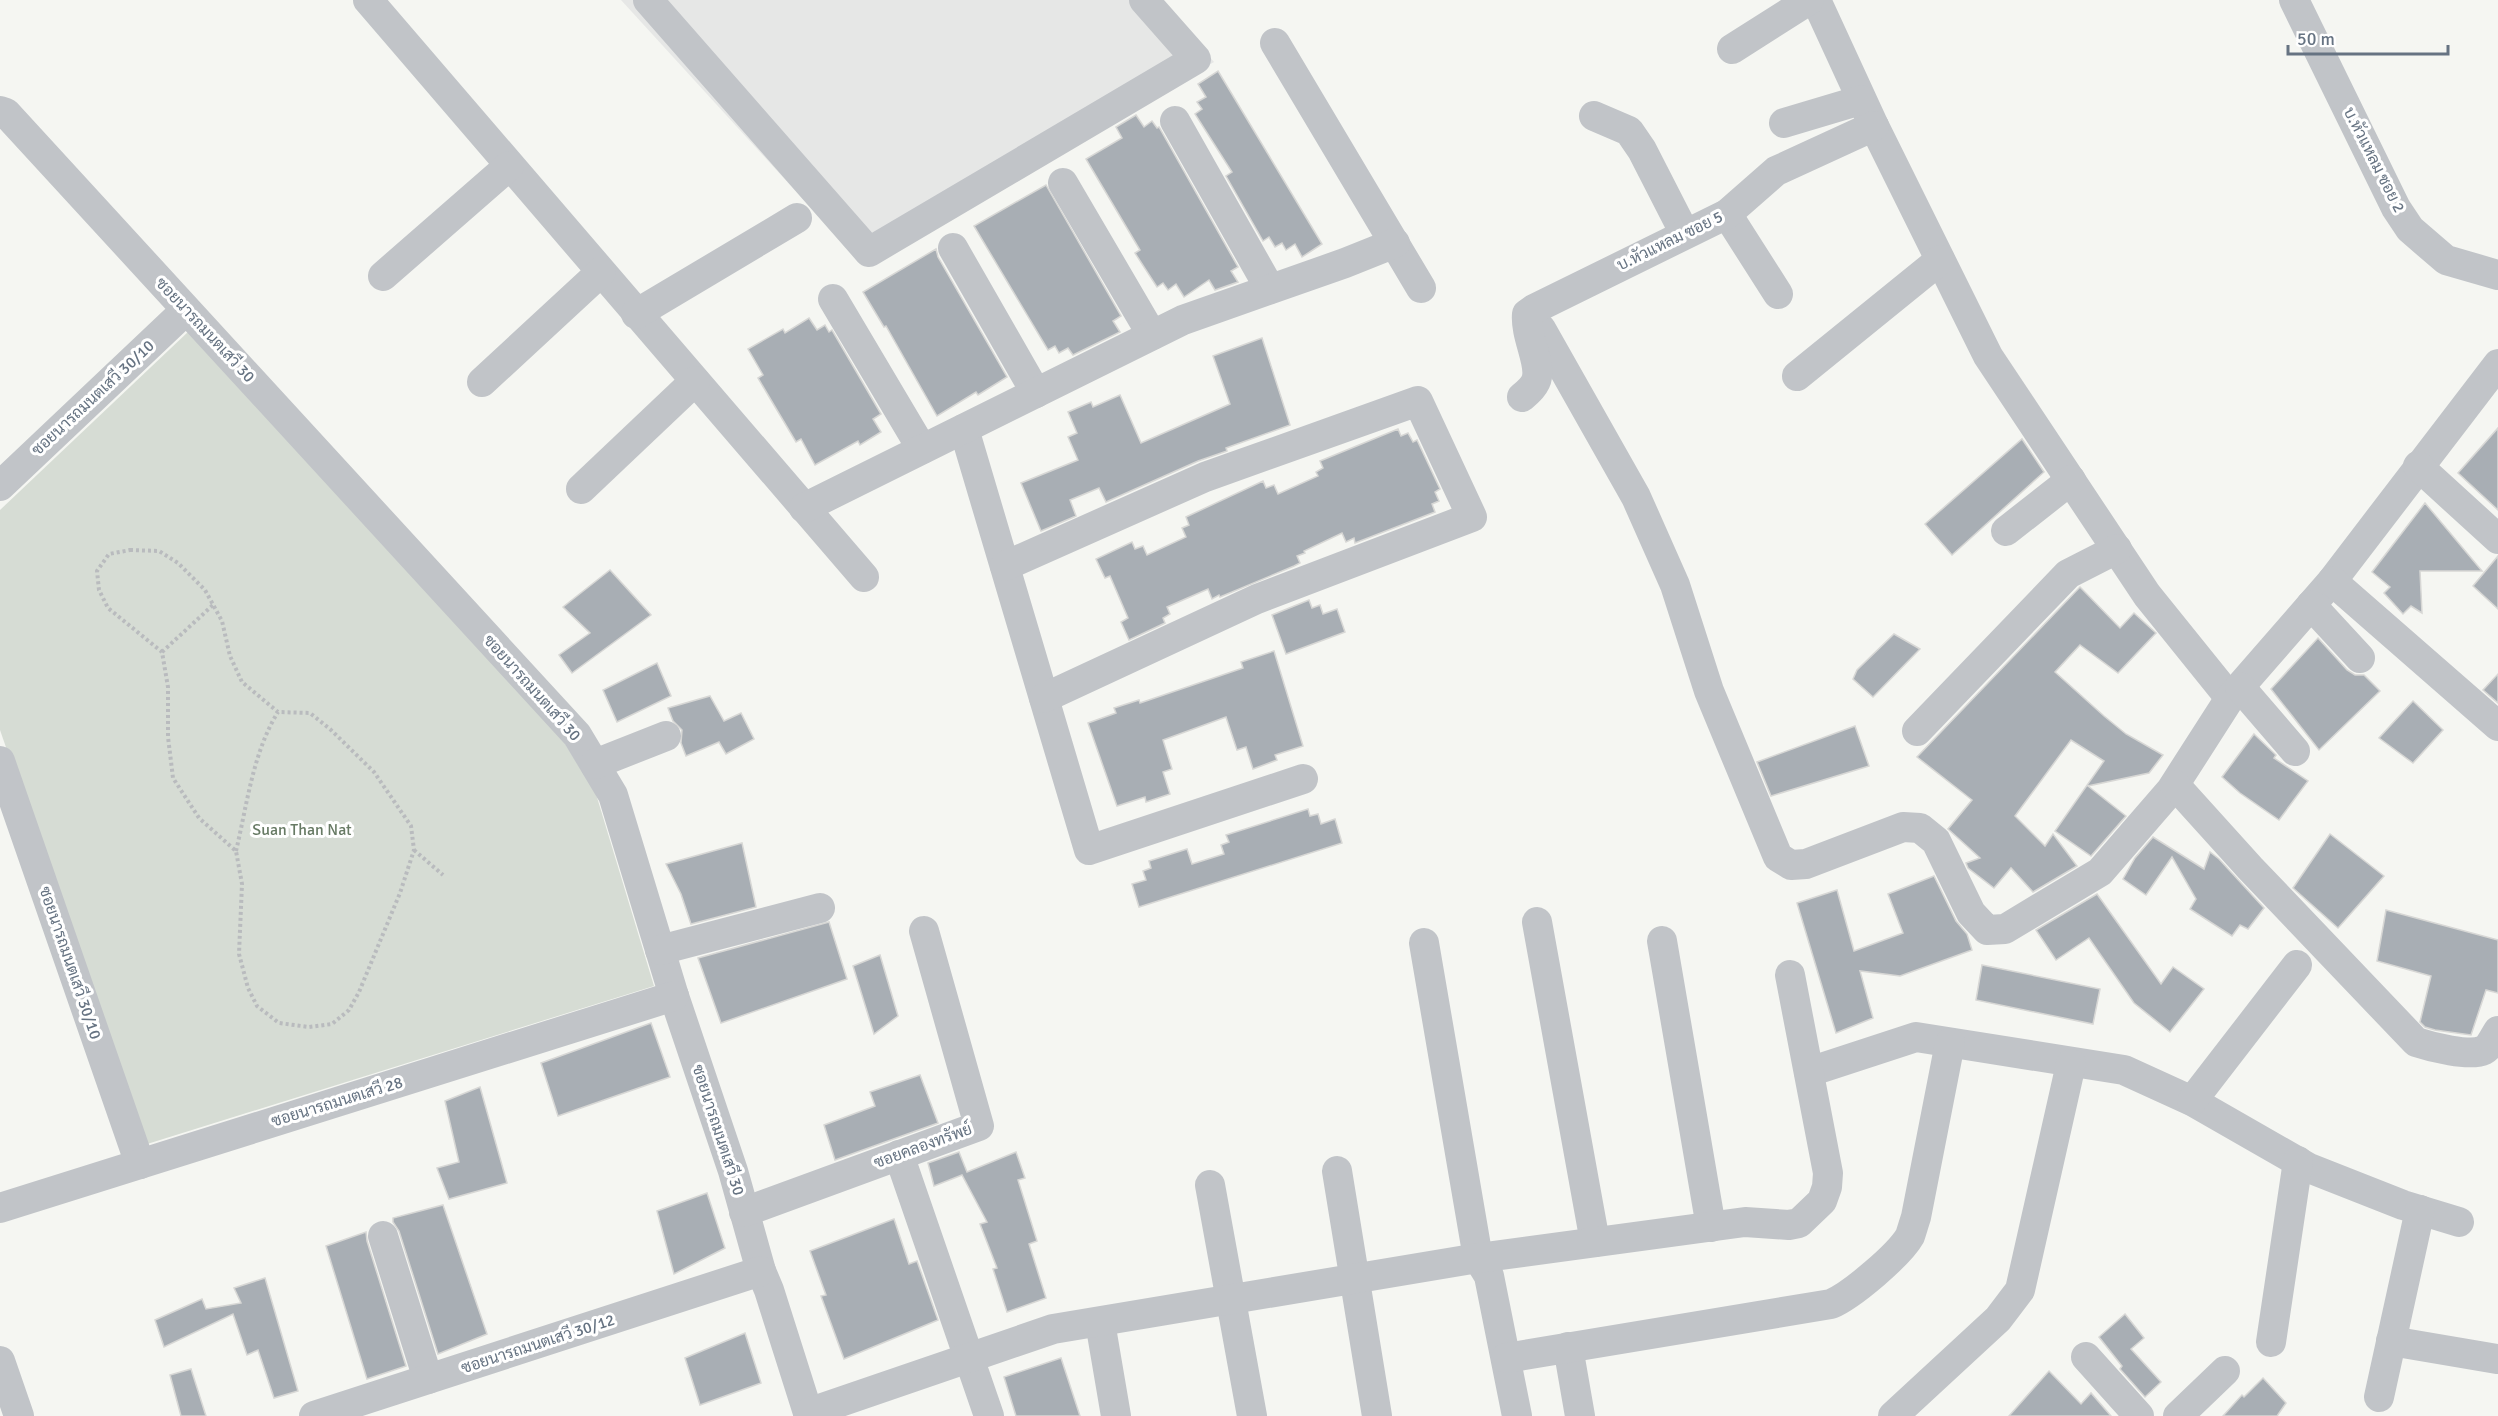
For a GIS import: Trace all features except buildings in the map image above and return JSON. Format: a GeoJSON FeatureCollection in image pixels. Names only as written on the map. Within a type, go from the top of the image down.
{"type":"FeatureCollection","features":[{"type":"Feature","properties":{"kind":"street"},"geometry":{"type":"LineString","coordinates":[[368,0],[864,577]]}},
{"type":"Feature","properties":{"kind":"street"},"geometry":{"type":"LineString","coordinates":[[663,5],[869,252],[1196,59],[1144,0]]}},
{"type":"Feature","properties":{"kind":"street"},"geometry":{"type":"LineString","coordinates":[[1732,49],[1809,0]]}},
{"type":"Feature","properties":{"kind":"street"},"geometry":{"type":"LineString","coordinates":[[1816,0],[1868,113],[1988,356],[2147,595],[2235,693],[2295,751]]}},
{"type":"Feature","properties":{"kind":"street","name":"บ.หัวแหลม ซอย 2"},"geometry":{"type":"LineString","coordinates":[[2294,0],[2396,208],[2410,229],[2446,260],[2498,275]]}},
{"type":"Feature","properties":{"kind":"street"},"geometry":{"type":"LineString","coordinates":[[1275,43],[1421,288]]}},
{"type":"Feature","properties":{"kind":"street","name":"ซอยนารถมนตเสวี 30"},"geometry":{"type":"LineString","coordinates":[[0,111],[6,113],[577,735],[613,795],[674,996],[733,1171],[761,1271],[809,1415]]}},
{"type":"Feature","properties":{"kind":"street"},"geometry":{"type":"LineString","coordinates":[[1784,123],[1868,113]]}},
{"type":"Feature","properties":{"kind":"street","name":"บ.หัวแหลม ซอย 5"},"geometry":{"type":"LineString","coordinates":[[1522,397],[1531,389],[1537,378],[1526,325],[1527,314],[1588,281],[1727,214],[1776,171],[1868,113]]}},
{"type":"Feature","properties":{"kind":"street"},"geometry":{"type":"LineString","coordinates":[[1594,116],[1629,131],[1642,150],[1685,234]]}},
{"type":"Feature","properties":{"kind":"street"},"geometry":{"type":"LineString","coordinates":[[1175,121],[1270,289]]}},
{"type":"Feature","properties":{"kind":"street"},"geometry":{"type":"LineString","coordinates":[[384,276],[509,166]]}},
{"type":"Feature","properties":{"kind":"street"},"geometry":{"type":"LineString","coordinates":[[1063,183],[1152,335]]}},
{"type":"Feature","properties":{"kind":"street"},"geometry":{"type":"LineString","coordinates":[[1727,214],[1778,294]]}},
{"type":"Feature","properties":{"kind":"street"},"geometry":{"type":"LineString","coordinates":[[636,314],[797,218]]}},
{"type":"Feature","properties":{"kind":"street"},"geometry":{"type":"LineString","coordinates":[[804,508],[1183,320],[1395,243]]}},
{"type":"Feature","properties":{"kind":"street"},"geometry":{"type":"LineString","coordinates":[[954,248],[1036,393]]}},
{"type":"Feature","properties":{"kind":"street"},"geometry":{"type":"LineString","coordinates":[[1797,376],[1940,260]]}},
{"type":"Feature","properties":{"kind":"street"},"geometry":{"type":"LineString","coordinates":[[482,382],[601,272]]}},
{"type":"Feature","properties":{"kind":"street"},"geometry":{"type":"LineString","coordinates":[[833,299],[922,449]]}},
{"type":"Feature","properties":{"kind":"street","name":"ซอยนารถมนตเสวี 30/10"},"geometry":{"type":"LineString","coordinates":[[0,486],[186,310]]}},
{"type":"Feature","properties":{"kind":"street"},"geometry":{"type":"LineString","coordinates":[[1541,329],[1636,497],[1675,585],[1709,691],[1778,857],[1791,865],[1806,864],[1903,827],[1920,828],[1936,841],[1971,913],[1987,930],[2005,929],[2100,872],[2175,785],[2235,693],[2332,581],[2498,364]]}},
{"type":"Feature","properties":{"kind":"street"},"geometry":{"type":"LineString","coordinates":[[581,489],[695,381]]}},
{"type":"Feature","properties":{"kind":"street"},"geometry":{"type":"LineString","coordinates":[[1005,566],[1205,477],[1418,401],[1472,517],[1257,599],[1044,698]]}},
{"type":"Feature","properties":{"kind":"street"},"geometry":{"type":"LineString","coordinates":[[964,429],[1089,850],[1303,779]]}},
{"type":"Feature","properties":{"kind":"street"},"geometry":{"type":"LineString","coordinates":[[2418,466],[2498,539]]}},
{"type":"Feature","properties":{"kind":"street"},"geometry":{"type":"LineString","coordinates":[[2006,531],[2071,480]]}},
{"type":"Feature","properties":{"kind":"street"},"geometry":{"type":"LineString","coordinates":[[1917,731],[2068,574],[2117,549]]}},
{"type":"Feature","properties":{"kind":"street"},"geometry":{"type":"LineString","coordinates":[[2332,581],[2498,726]]}},
{"type":"Feature","properties":{"kind":"street"},"geometry":{"type":"LineString","coordinates":[[2311,605],[2360,658]]}},
{"type":"Feature","properties":{"kind":"street"},"geometry":{"type":"LineString","coordinates":[[594,764],[666,736]]}},
{"type":"Feature","properties":{"kind":"street","name":"ซอยนารถมนตเสวี 30/10"},"geometry":{"type":"LineString","coordinates":[[0,761],[140,1164]]}},
{"type":"Feature","properties":{"kind":"street"},"geometry":{"type":"LineString","coordinates":[[2175,785],[2250,868],[2416,1042],[2435,1048],[2477,1052],[2488,1047],[2498,1031]]}},
{"type":"Feature","properties":{"kind":"street"},"geometry":{"type":"LineString","coordinates":[[660,950],[820,908]]}},
{"type":"Feature","properties":{"kind":"street"},"geometry":{"type":"LineString","coordinates":[[1537,922],[1595,1242]]}},
{"type":"Feature","properties":{"kind":"street","name":"ซอยคลองทรัพย์"},"geometry":{"type":"LineString","coordinates":[[744,1212],[979,1126],[924,931]]}},
{"type":"Feature","properties":{"kind":"street"},"geometry":{"type":"LineString","coordinates":[[1662,941],[1711,1227]]}},
{"type":"Feature","properties":{"kind":"street"},"geometry":{"type":"LineString","coordinates":[[1424,943],[1478,1258],[1489,1276],[1517,1416]]}},
{"type":"Feature","properties":{"kind":"street"},"geometry":{"type":"LineString","coordinates":[[2192,1101],[2297,965]]}},
{"type":"Feature","properties":{"kind":"street"},"geometry":{"type":"LineString","coordinates":[[809,1415],[1053,1329],[1478,1258],[1711,1227],[1758,1222],[1789,1225],[1799,1223],[1822,1201],[1827,1187],[1828,1173],[1790,975]]}},
{"type":"Feature","properties":{"kind":"street","name":"ซอยนารถมนตเสวี 28"},"geometry":{"type":"LineString","coordinates":[[0,1208],[674,996]]}},
{"type":"Feature","properties":{"kind":"street"},"geometry":{"type":"LineString","coordinates":[[1809,1072],[1916,1037],[2134,1074],[2192,1101],[2328,1176],[2459,1222]]}},
{"type":"Feature","properties":{"kind":"street"},"geometry":{"type":"LineString","coordinates":[[1506,1358],[1831,1304],[1845,1298],[1901,1248],[1910,1235],[1916,1218],[1950,1042]]}},
{"type":"Feature","properties":{"kind":"street"},"geometry":{"type":"LineString","coordinates":[[1893,1416],[1998,1319],[2020,1290],[2071,1064]]}},
{"type":"Feature","properties":{"kind":"street"},"geometry":{"type":"LineString","coordinates":[[899,1155],[989,1416]]}},
{"type":"Feature","properties":{"kind":"street"},"geometry":{"type":"LineString","coordinates":[[2271,1342],[2298,1161]]}},
{"type":"Feature","properties":{"kind":"street"},"geometry":{"type":"LineString","coordinates":[[1337,1171],[1377,1416]]}},
{"type":"Feature","properties":{"kind":"street"},"geometry":{"type":"LineString","coordinates":[[1210,1185],[1252,1416]]}},
{"type":"Feature","properties":{"kind":"street"},"geometry":{"type":"LineString","coordinates":[[2379,1397],[2420,1210]]}},
{"type":"Feature","properties":{"kind":"street"},"geometry":{"type":"LineString","coordinates":[[383,1236],[428,1379]]}},
{"type":"Feature","properties":{"kind":"street","name":"ซอยนารถมนตเสวี 30/12"},"geometry":{"type":"LineString","coordinates":[[314,1416],[761,1271]]}},
{"type":"Feature","properties":{"kind":"street"},"geometry":{"type":"LineString","coordinates":[[1100,1322],[1116,1416]]}},
{"type":"Feature","properties":{"kind":"street"},"geometry":{"type":"LineString","coordinates":[[2391,1341],[2497,1359]]}},
{"type":"Feature","properties":{"kind":"street"},"geometry":{"type":"LineString","coordinates":[[1568,1347],[1580,1416]]}},
{"type":"Feature","properties":{"kind":"street"},"geometry":{"type":"LineString","coordinates":[[2086,1357],[2139,1416]]}},
{"type":"Feature","properties":{"kind":"street"},"geometry":{"type":"LineString","coordinates":[[0,1361],[19,1416]]}},
{"type":"Feature","properties":{"kind":"street"},"geometry":{"type":"LineString","coordinates":[[2178,1416],[2225,1371]]}},
{"type":"Feature","properties":{"kind":"path"},"geometry":{"type":"LineString","coordinates":[[236,851],[199,818],[173,778],[168,737],[168,687],[162,652],[108,608],[99,590],[97,571],[109,554],[130,550],[159,551],[178,563],[205,590],[222,621],[230,656],[242,682],[278,712],[310,713],[352,749],[374,772],[411,826],[414,850],[396,904],[359,992],[349,1010],[332,1024],[309,1027],[279,1023],[257,1006],[248,988],[239,954],[242,884],[236,851],[261,750],[270,725],[278,712]]}},
{"type":"Feature","properties":{"kind":"path"},"geometry":{"type":"LineString","coordinates":[[162,652],[213,605]]}},
{"type":"Feature","properties":{"kind":"path"},"geometry":{"type":"LineString","coordinates":[[414,850],[443,875]]}},
{"type":"Feature","properties":{"kind":"shaded area"},"geometry":{"type":"Polygon","coordinates":[[[621,0],[1159,0],[1214,62],[864,266],[621,0]]]}},
{"type":"Feature","properties":{"kind":"green space","name":"Suan Than Nat"},"geometry":{"type":"Polygon","coordinates":[[[189,331],[561,737],[596,794],[654,986],[144,1145],[0,730],[0,510],[189,331]]]}}]}
